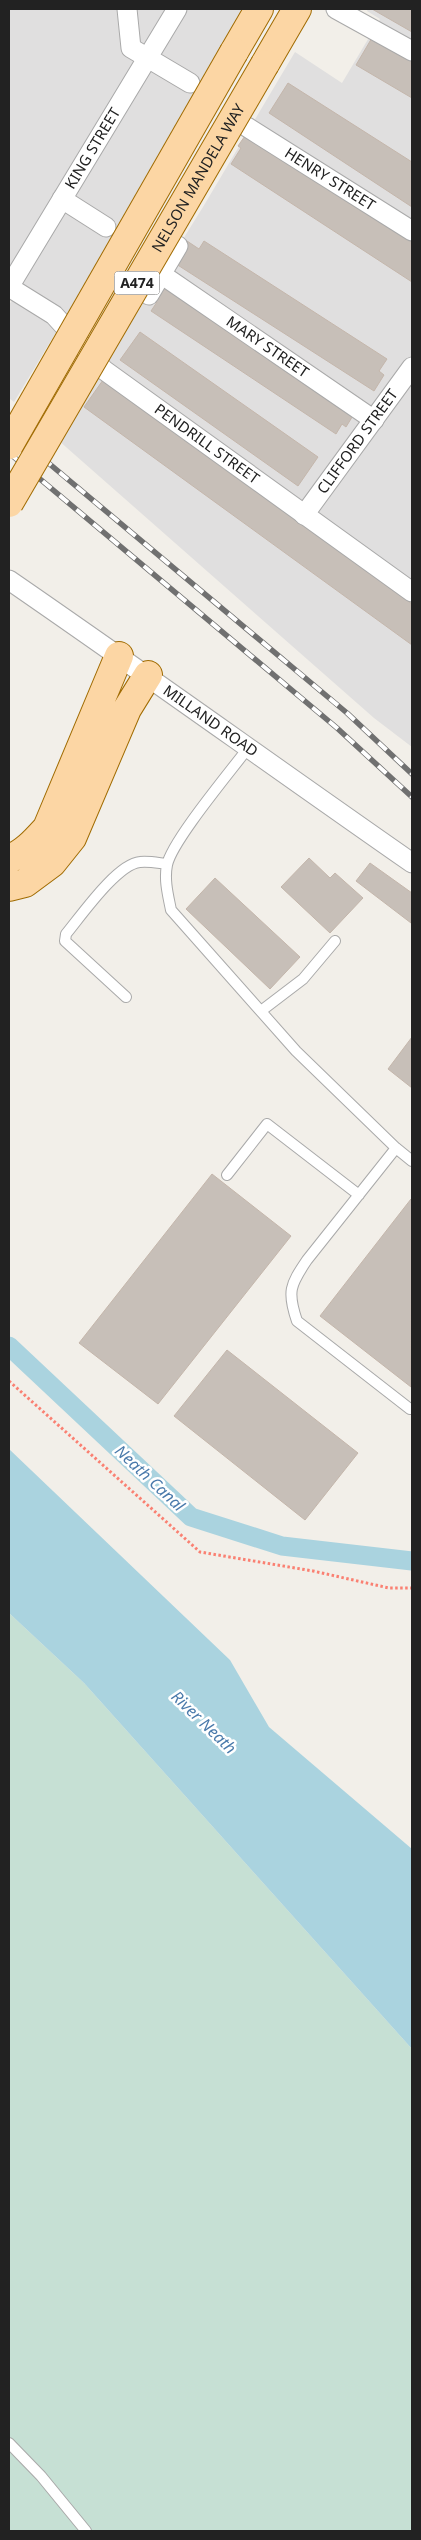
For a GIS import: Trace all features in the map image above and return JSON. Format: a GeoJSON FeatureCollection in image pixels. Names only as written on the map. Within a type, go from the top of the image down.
{"type":"FeatureCollection","features":[{"type":"Feature","properties":{"kind":"main road","name":"NELSON MANDELA WAY"},"geometry":{"type":"LineString","coordinates":[[9,445],[259,9]]}},
{"type":"Feature","properties":{"kind":"main road","name":"NELSON MANDELA WAY"},"geometry":{"type":"LineString","coordinates":[[9,503],[297,9]]}},
{"type":"Feature","properties":{"kind":"main road"},"geometry":{"type":"LineString","coordinates":[[13,857],[36,840],[55,814],[119,656]]}},
{"type":"Feature","properties":{"kind":"main road"},"geometry":{"type":"LineString","coordinates":[[17,885],[52,863],[72,838],[128,709],[148,675]]}},
{"type":"Feature","properties":{"kind":"street"},"geometry":{"type":"LineString","coordinates":[[127,9],[131,48],[190,83]]}},
{"type":"Feature","properties":{"kind":"street","name":"KING STREET"},"geometry":{"type":"LineString","coordinates":[[9,287],[149,60],[178,9]]}},
{"type":"Feature","properties":{"kind":"street"},"geometry":{"type":"LineString","coordinates":[[336,9],[356,14],[412,52]]}},
{"type":"Feature","properties":{"kind":"street","name":"HENRY STREET"},"geometry":{"type":"LineString","coordinates":[[247,126],[412,231]]}},
{"type":"Feature","properties":{"kind":"street"},"geometry":{"type":"LineString","coordinates":[[62,199],[106,227]]}},
{"type":"Feature","properties":{"kind":"street"},"geometry":{"type":"LineString","coordinates":[[149,295],[178,246]]}},
{"type":"Feature","properties":{"kind":"street","name":"MARY STREET"},"geometry":{"type":"LineString","coordinates":[[161,274],[374,420]]}},
{"type":"Feature","properties":{"kind":"street","name":"PENDRILL STREET"},"geometry":{"type":"LineString","coordinates":[[9,287],[54,315],[104,370],[412,592]]}},
{"type":"Feature","properties":{"kind":"street","name":"CLIFFORD STREET"},"geometry":{"type":"LineString","coordinates":[[304,515],[412,367]]}},
{"type":"Feature","properties":{"kind":"street","name":"MILLAND ROAD"},"geometry":{"type":"LineString","coordinates":[[9,580],[148,675],[412,863]]}},
{"type":"Feature","properties":{"kind":"lane"},"geometry":{"type":"LineString","coordinates":[[248,748],[178,843],[167,864],[166,887],[171,910],[323,1079],[412,1161]]}},
{"type":"Feature","properties":{"kind":"lane"},"geometry":{"type":"LineString","coordinates":[[126,997],[65,941],[66,934],[113,879],[127,866],[139,862],[167,864]]}},
{"type":"Feature","properties":{"kind":"lane"},"geometry":{"type":"LineString","coordinates":[[261,1011],[303,979],[335,940]]}},
{"type":"Feature","properties":{"kind":"lane"},"geometry":{"type":"LineString","coordinates":[[226,1176],[266,1124],[359,1195]]}},
{"type":"Feature","properties":{"kind":"lane"},"geometry":{"type":"LineString","coordinates":[[396,1148],[295,1278],[290,1301],[297,1321],[410,1409]]}},
{"type":"Feature","properties":{"kind":"lane"},"geometry":{"type":"LineString","coordinates":[[9,2443],[86,2531]]}},
{"type":"Feature","properties":{"kind":"path"},"geometry":{"type":"LineString","coordinates":[[9,1380],[200,1552],[313,1571],[389,1588],[412,1588]]}},
{"type":"Feature","properties":{"kind":"shaded area"},"geometry":{"type":"Polygon","coordinates":[[[9,9],[251,9],[14,402],[9,398],[9,305],[24,281],[9,270],[9,9]]]}},
{"type":"Feature","properties":{"kind":"shaded area"},"geometry":{"type":"Polygon","coordinates":[[[368,9],[412,9],[412,747],[374,718],[58,440],[203,207],[295,52],[342,83],[380,19],[367,11],[368,9]]]}},
{"type":"Feature","properties":{"kind":"green space"},"geometry":{"type":"Polygon","coordinates":[[[9,1613],[84,1683],[412,2049],[412,2531],[9,2531],[9,1613]]]}},
{"type":"Feature","properties":{"kind":"water","name":"River Neath"},"geometry":{"type":"Polygon","coordinates":[[[9,1449],[230,1660],[269,1727],[412,1849],[412,2049],[84,1683],[9,1613],[9,1449]]]}},
{"type":"Feature","properties":{"kind":"building"},"geometry":{"type":"Polygon","coordinates":[[[372,9],[412,9],[412,32],[372,9]]]}},
{"type":"Feature","properties":{"kind":"building"},"geometry":{"type":"Polygon","coordinates":[[[376,31],[412,52],[412,98],[356,65],[376,31]]]}},
{"type":"Feature","properties":{"kind":"building"},"geometry":{"type":"Polygon","coordinates":[[[288,83],[412,162],[412,207],[269,113],[288,83]]]}},
{"type":"Feature","properties":{"kind":"building"},"geometry":{"type":"Polygon","coordinates":[[[249,130],[412,236],[412,282],[231,164],[241,148],[238,146],[249,130]]]}},
{"type":"Feature","properties":{"kind":"building"},"geometry":{"type":"Polygon","coordinates":[[[187,241],[199,249],[204,241],[387,359],[379,371],[384,375],[374,391],[173,262],[187,241]]]}},
{"type":"Feature","properties":{"kind":"building"},"geometry":{"type":"Polygon","coordinates":[[[165,281],[357,409],[346,427],[342,424],[336,434],[151,311],[157,302],[153,299],[165,281]]]}},
{"type":"Feature","properties":{"kind":"building"},"geometry":{"type":"Polygon","coordinates":[[[140,332],[318,457],[298,486],[120,360],[140,332]]]}},
{"type":"Feature","properties":{"kind":"building"},"geometry":{"type":"Polygon","coordinates":[[[103,380],[412,604],[412,645],[84,407],[103,380]]]}},
{"type":"Feature","properties":{"kind":"building"},"geometry":{"type":"Polygon","coordinates":[[[309,858],[330,878],[335,873],[363,898],[330,933],[281,887],[309,858]]]}},
{"type":"Feature","properties":{"kind":"building"},"geometry":{"type":"Polygon","coordinates":[[[370,863],[412,893],[411,923],[356,881],[370,863]]]}},
{"type":"Feature","properties":{"kind":"building"},"geometry":{"type":"Polygon","coordinates":[[[215,878],[300,957],[270,989],[186,909],[215,878]]]}},
{"type":"Feature","properties":{"kind":"building"},"geometry":{"type":"Polygon","coordinates":[[[412,1037],[412,1088],[388,1069],[412,1037]]]}},
{"type":"Feature","properties":{"kind":"building"},"geometry":{"type":"Polygon","coordinates":[[[212,1174],[291,1236],[158,1404],[79,1343],[212,1174]]]}},
{"type":"Feature","properties":{"kind":"building"},"geometry":{"type":"Polygon","coordinates":[[[411,1199],[412,1201],[411,1387],[320,1316],[411,1199]]]}},
{"type":"Feature","properties":{"kind":"building"},"geometry":{"type":"Polygon","coordinates":[[[227,1350],[358,1453],[305,1520],[174,1416],[227,1350]]]}},
{"type":"Feature","properties":{"kind":"waterway","name":"Neath Canal"},"geometry":{"type":"LineString","coordinates":[[9,1346],[191,1517],[282,1546],[412,1561]]}},
{"type":"Feature","properties":{"kind":"railway"},"geometry":{"type":"LineString","coordinates":[[9,430],[347,713],[412,774]]}},
{"type":"Feature","properties":{"kind":"railway"},"geometry":{"type":"LineString","coordinates":[[9,453],[337,728],[412,797]]}}]}
